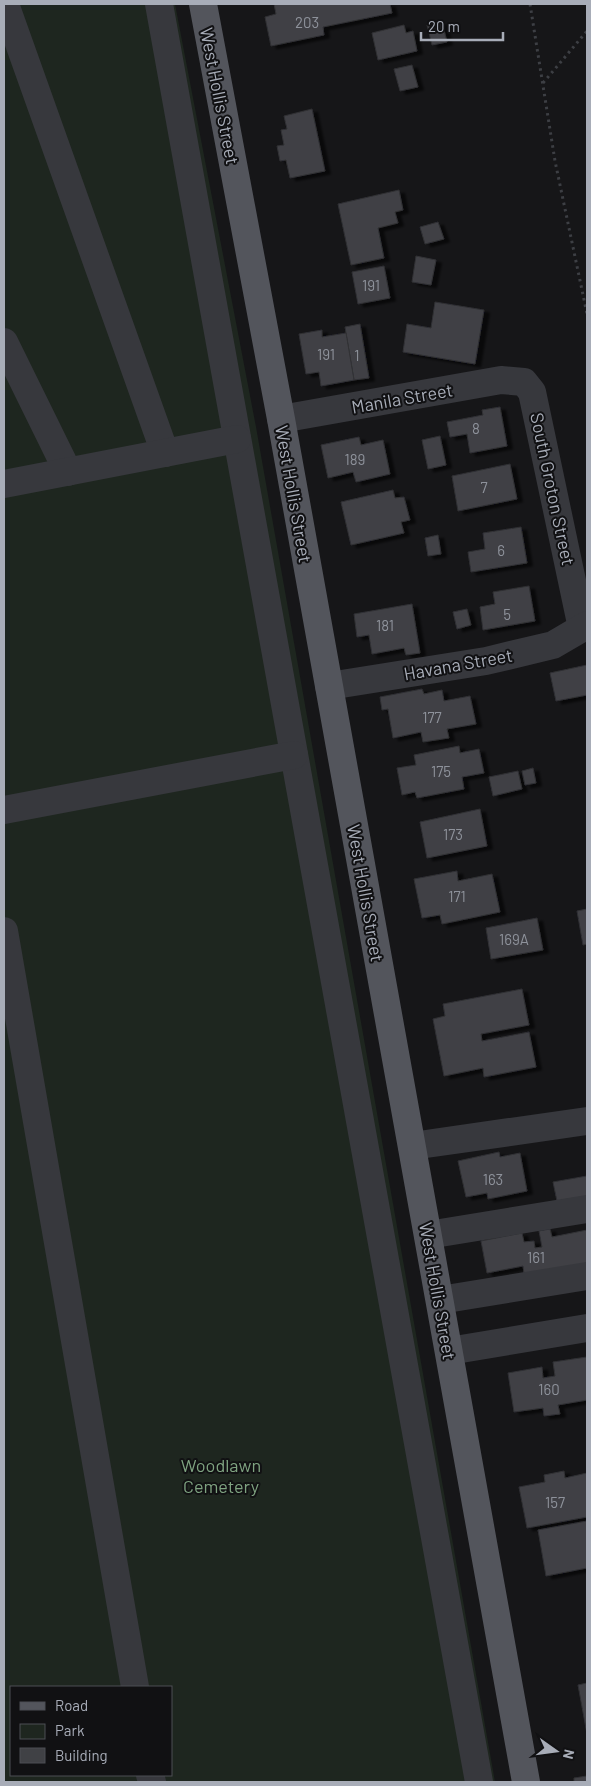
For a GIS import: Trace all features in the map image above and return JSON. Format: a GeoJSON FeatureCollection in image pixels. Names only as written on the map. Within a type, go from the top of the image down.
{"type":"FeatureCollection","features":[{"type":"Feature","properties":{"kind":"main road","name":"West Hollis Street"},"geometry":{"type":"LineString","coordinates":[[203,4],[281,419],[526,1782]]}},
{"type":"Feature","properties":{"kind":"street"},"geometry":{"type":"LineString","coordinates":[[5,4],[165,453]]}},
{"type":"Feature","properties":{"kind":"street"},"geometry":{"type":"LineString","coordinates":[[159,4],[479,1782]]}},
{"type":"Feature","properties":{"kind":"street"},"geometry":{"type":"LineString","coordinates":[[4,342],[68,472]]}},
{"type":"Feature","properties":{"kind":"street","name":"Manila Street"},"geometry":{"type":"LineString","coordinates":[[281,419],[502,380],[524,382]]}},
{"type":"Feature","properties":{"kind":"street","name":"South Groton Street"},"geometry":{"type":"LineString","coordinates":[[524,382],[532,392],[585,627]]}},
{"type":"Feature","properties":{"kind":"street"},"geometry":{"type":"LineString","coordinates":[[4,484],[237,439]]}},
{"type":"Feature","properties":{"kind":"street","name":"Havana Street"},"geometry":{"type":"LineString","coordinates":[[329,686],[486,662],[553,645],[585,627]]}},
{"type":"Feature","properties":{"kind":"street"},"geometry":{"type":"LineString","coordinates":[[4,810],[294,755]]}},
{"type":"Feature","properties":{"kind":"street"},"geometry":{"type":"LineString","coordinates":[[4,931],[135,1686]]}},
{"type":"Feature","properties":{"kind":"street"},"geometry":{"type":"LineString","coordinates":[[412,1146],[587,1121]]}},
{"type":"Feature","properties":{"kind":"street"},"geometry":{"type":"LineString","coordinates":[[428,1235],[587,1209]]}},
{"type":"Feature","properties":{"kind":"street"},"geometry":{"type":"LineString","coordinates":[[440,1300],[587,1276]]}},
{"type":"Feature","properties":{"kind":"street"},"geometry":{"type":"LineString","coordinates":[[449,1351],[587,1328]]}},
{"type":"Feature","properties":{"kind":"path"},"geometry":{"type":"LineString","coordinates":[[530,4],[555,161],[587,314]]}},
{"type":"Feature","properties":{"kind":"path"},"geometry":{"type":"LineString","coordinates":[[543,83],[587,31]]}},
{"type":"Feature","properties":{"kind":"green space","name":"Woodlawn Cemetery"},"geometry":{"type":"Polygon","coordinates":[[[4,4],[175,4],[256,427],[495,1782],[4,1782],[4,4]]]}},
{"type":"Feature","properties":{"kind":"building"},"geometry":{"type":"Polygon","coordinates":[[[274,4],[390,4],[392,13],[323,27],[324,35],[271,46],[265,17],[276,14],[274,4]]]}},
{"type":"Feature","properties":{"kind":"building"},"geometry":{"type":"Polygon","coordinates":[[[442,22],[447,42],[432,45],[427,25],[442,22]]]}},
{"type":"Feature","properties":{"kind":"building"},"geometry":{"type":"Polygon","coordinates":[[[404,25],[406,33],[413,31],[417,51],[378,60],[372,33],[404,25]]]}},
{"type":"Feature","properties":{"kind":"building"},"geometry":{"type":"Polygon","coordinates":[[[412,65],[418,87],[400,91],[394,69],[412,65]]]}},
{"type":"Feature","properties":{"kind":"building"},"geometry":{"type":"Polygon","coordinates":[[[312,109],[325,171],[290,178],[286,160],[280,161],[277,146],[284,145],[281,130],[287,129],[284,116],[312,109]]]}},
{"type":"Feature","properties":{"kind":"building"},"geometry":{"type":"Polygon","coordinates":[[[399,190],[403,210],[395,212],[398,223],[378,228],[384,258],[351,265],[338,204],[399,190]]]}},
{"type":"Feature","properties":{"kind":"building"},"geometry":{"type":"Polygon","coordinates":[[[438,222],[444,239],[425,244],[420,227],[438,222]]]}},
{"type":"Feature","properties":{"kind":"building"},"geometry":{"type":"Polygon","coordinates":[[[416,256],[436,260],[431,285],[412,282],[416,256]]]}},
{"type":"Feature","properties":{"kind":"building"},"geometry":{"type":"Polygon","coordinates":[[[384,266],[390,298],[358,304],[352,272],[384,266]]]}},
{"type":"Feature","properties":{"kind":"building"},"geometry":{"type":"Polygon","coordinates":[[[435,302],[484,310],[475,364],[403,352],[407,324],[431,328],[435,302]]]}},
{"type":"Feature","properties":{"kind":"building"},"geometry":{"type":"Polygon","coordinates":[[[360,324],[369,378],[354,380],[345,327],[360,324]]]}},
{"type":"Feature","properties":{"kind":"building"},"geometry":{"type":"Polygon","coordinates":[[[322,330],[322,337],[346,333],[354,380],[321,386],[319,372],[306,374],[299,334],[322,330]]]}},
{"type":"Feature","properties":{"kind":"building"},"geometry":{"type":"Polygon","coordinates":[[[500,407],[507,446],[470,453],[467,434],[450,437],[447,422],[483,415],[482,410],[500,407]]]}},
{"type":"Feature","properties":{"kind":"building"},"geometry":{"type":"Polygon","coordinates":[[[440,436],[446,465],[428,469],[422,440],[440,436]]]}},
{"type":"Feature","properties":{"kind":"building"},"geometry":{"type":"Polygon","coordinates":[[[359,437],[361,445],[383,440],[390,474],[356,482],[353,472],[328,478],[321,445],[359,437]]]}},
{"type":"Feature","properties":{"kind":"building"},"geometry":{"type":"Polygon","coordinates":[[[510,464],[517,499],[458,511],[452,476],[510,464]]]}},
{"type":"Feature","properties":{"kind":"building"},"geometry":{"type":"Polygon","coordinates":[[[393,490],[395,498],[404,497],[410,520],[401,522],[404,533],[351,545],[341,502],[393,490]]]}},
{"type":"Feature","properties":{"kind":"building"},"geometry":{"type":"Polygon","coordinates":[[[521,527],[527,563],[471,572],[468,552],[485,549],[483,533],[521,527]]]}},
{"type":"Feature","properties":{"kind":"building"},"geometry":{"type":"Polygon","coordinates":[[[438,535],[441,554],[428,556],[425,538],[438,535]]]}},
{"type":"Feature","properties":{"kind":"building"},"geometry":{"type":"Polygon","coordinates":[[[529,586],[535,621],[483,630],[480,607],[495,604],[493,592],[529,586]]]}},
{"type":"Feature","properties":{"kind":"building"},"geometry":{"type":"Polygon","coordinates":[[[412,604],[420,653],[406,655],[404,648],[372,654],[369,635],[357,637],[354,614],[412,604]]]}},
{"type":"Feature","properties":{"kind":"building"},"geometry":{"type":"Polygon","coordinates":[[[467,609],[471,625],[457,629],[453,612],[467,609]]]}},
{"type":"Feature","properties":{"kind":"building"},"geometry":{"type":"Polygon","coordinates":[[[587,665],[587,695],[556,701],[550,673],[587,665]]]}},
{"type":"Feature","properties":{"kind":"building"},"geometry":{"type":"Polygon","coordinates":[[[422,689],[424,694],[442,690],[444,701],[470,696],[476,724],[447,729],[449,738],[423,742],[421,732],[393,738],[388,709],[382,710],[380,697],[422,689]]]}},
{"type":"Feature","properties":{"kind":"building"},"geometry":{"type":"Polygon","coordinates":[[[459,746],[460,753],[479,749],[484,773],[462,777],[464,789],[417,798],[415,792],[402,795],[397,768],[416,765],[414,755],[459,746]]]}},
{"type":"Feature","properties":{"kind":"building"},"geometry":{"type":"Polygon","coordinates":[[[533,768],[536,783],[525,785],[522,771],[533,768]]]}},
{"type":"Feature","properties":{"kind":"building"},"geometry":{"type":"Polygon","coordinates":[[[518,771],[522,789],[493,796],[489,777],[518,771]]]}},
{"type":"Feature","properties":{"kind":"building"},"geometry":{"type":"Polygon","coordinates":[[[480,809],[487,846],[427,858],[420,822],[480,809]]]}},
{"type":"Feature","properties":{"kind":"building"},"geometry":{"type":"Polygon","coordinates":[[[457,871],[458,881],[492,874],[500,912],[442,924],[440,915],[422,918],[414,879],[457,871]]]}},
{"type":"Feature","properties":{"kind":"building"},"geometry":{"type":"Polygon","coordinates":[[[587,909],[587,944],[583,945],[577,911],[587,909]]]}},
{"type":"Feature","properties":{"kind":"building"},"geometry":{"type":"Polygon","coordinates":[[[537,918],[543,950],[491,959],[486,928],[537,918]]]}},
{"type":"Feature","properties":{"kind":"building"},"geometry":{"type":"Polygon","coordinates":[[[522,989],[529,1025],[481,1034],[482,1041],[529,1032],[536,1067],[484,1077],[483,1068],[444,1076],[433,1019],[445,1016],[443,1004],[522,989]]]}},
{"type":"Feature","properties":{"kind":"building"},"geometry":{"type":"Polygon","coordinates":[[[499,1152],[500,1157],[520,1153],[527,1191],[488,1199],[487,1193],[466,1197],[458,1161],[499,1152]]]}},
{"type":"Feature","properties":{"kind":"building"},"geometry":{"type":"Polygon","coordinates":[[[587,1176],[587,1196],[557,1201],[553,1182],[587,1176]]]}},
{"type":"Feature","properties":{"kind":"building"},"geometry":{"type":"Polygon","coordinates":[[[550,1229],[552,1237],[587,1230],[587,1269],[524,1274],[523,1266],[487,1273],[481,1241],[522,1233],[524,1242],[534,1241],[535,1248],[542,1247],[539,1231],[550,1229]]]}},
{"type":"Feature","properties":{"kind":"building"},"geometry":{"type":"Polygon","coordinates":[[[587,1357],[587,1400],[558,1405],[560,1414],[544,1416],[543,1408],[514,1412],[508,1373],[542,1367],[543,1378],[555,1376],[553,1362],[587,1357]]]}},
{"type":"Feature","properties":{"kind":"building"},"geometry":{"type":"Polygon","coordinates":[[[564,1471],[565,1478],[587,1473],[587,1517],[527,1528],[519,1487],[545,1482],[544,1475],[564,1471]]]}},
{"type":"Feature","properties":{"kind":"building"},"geometry":{"type":"Polygon","coordinates":[[[587,1521],[587,1568],[546,1576],[538,1530],[587,1521]]]}},
{"type":"Feature","properties":{"kind":"building"},"geometry":{"type":"Polygon","coordinates":[[[587,1683],[587,1734],[578,1685],[587,1683]]]}},
{"type":"Feature","properties":{"kind":"building"},"geometry":{"type":"Polygon","coordinates":[[[587,1776],[587,1782],[574,1782],[574,1778],[587,1776]]]}}]}
